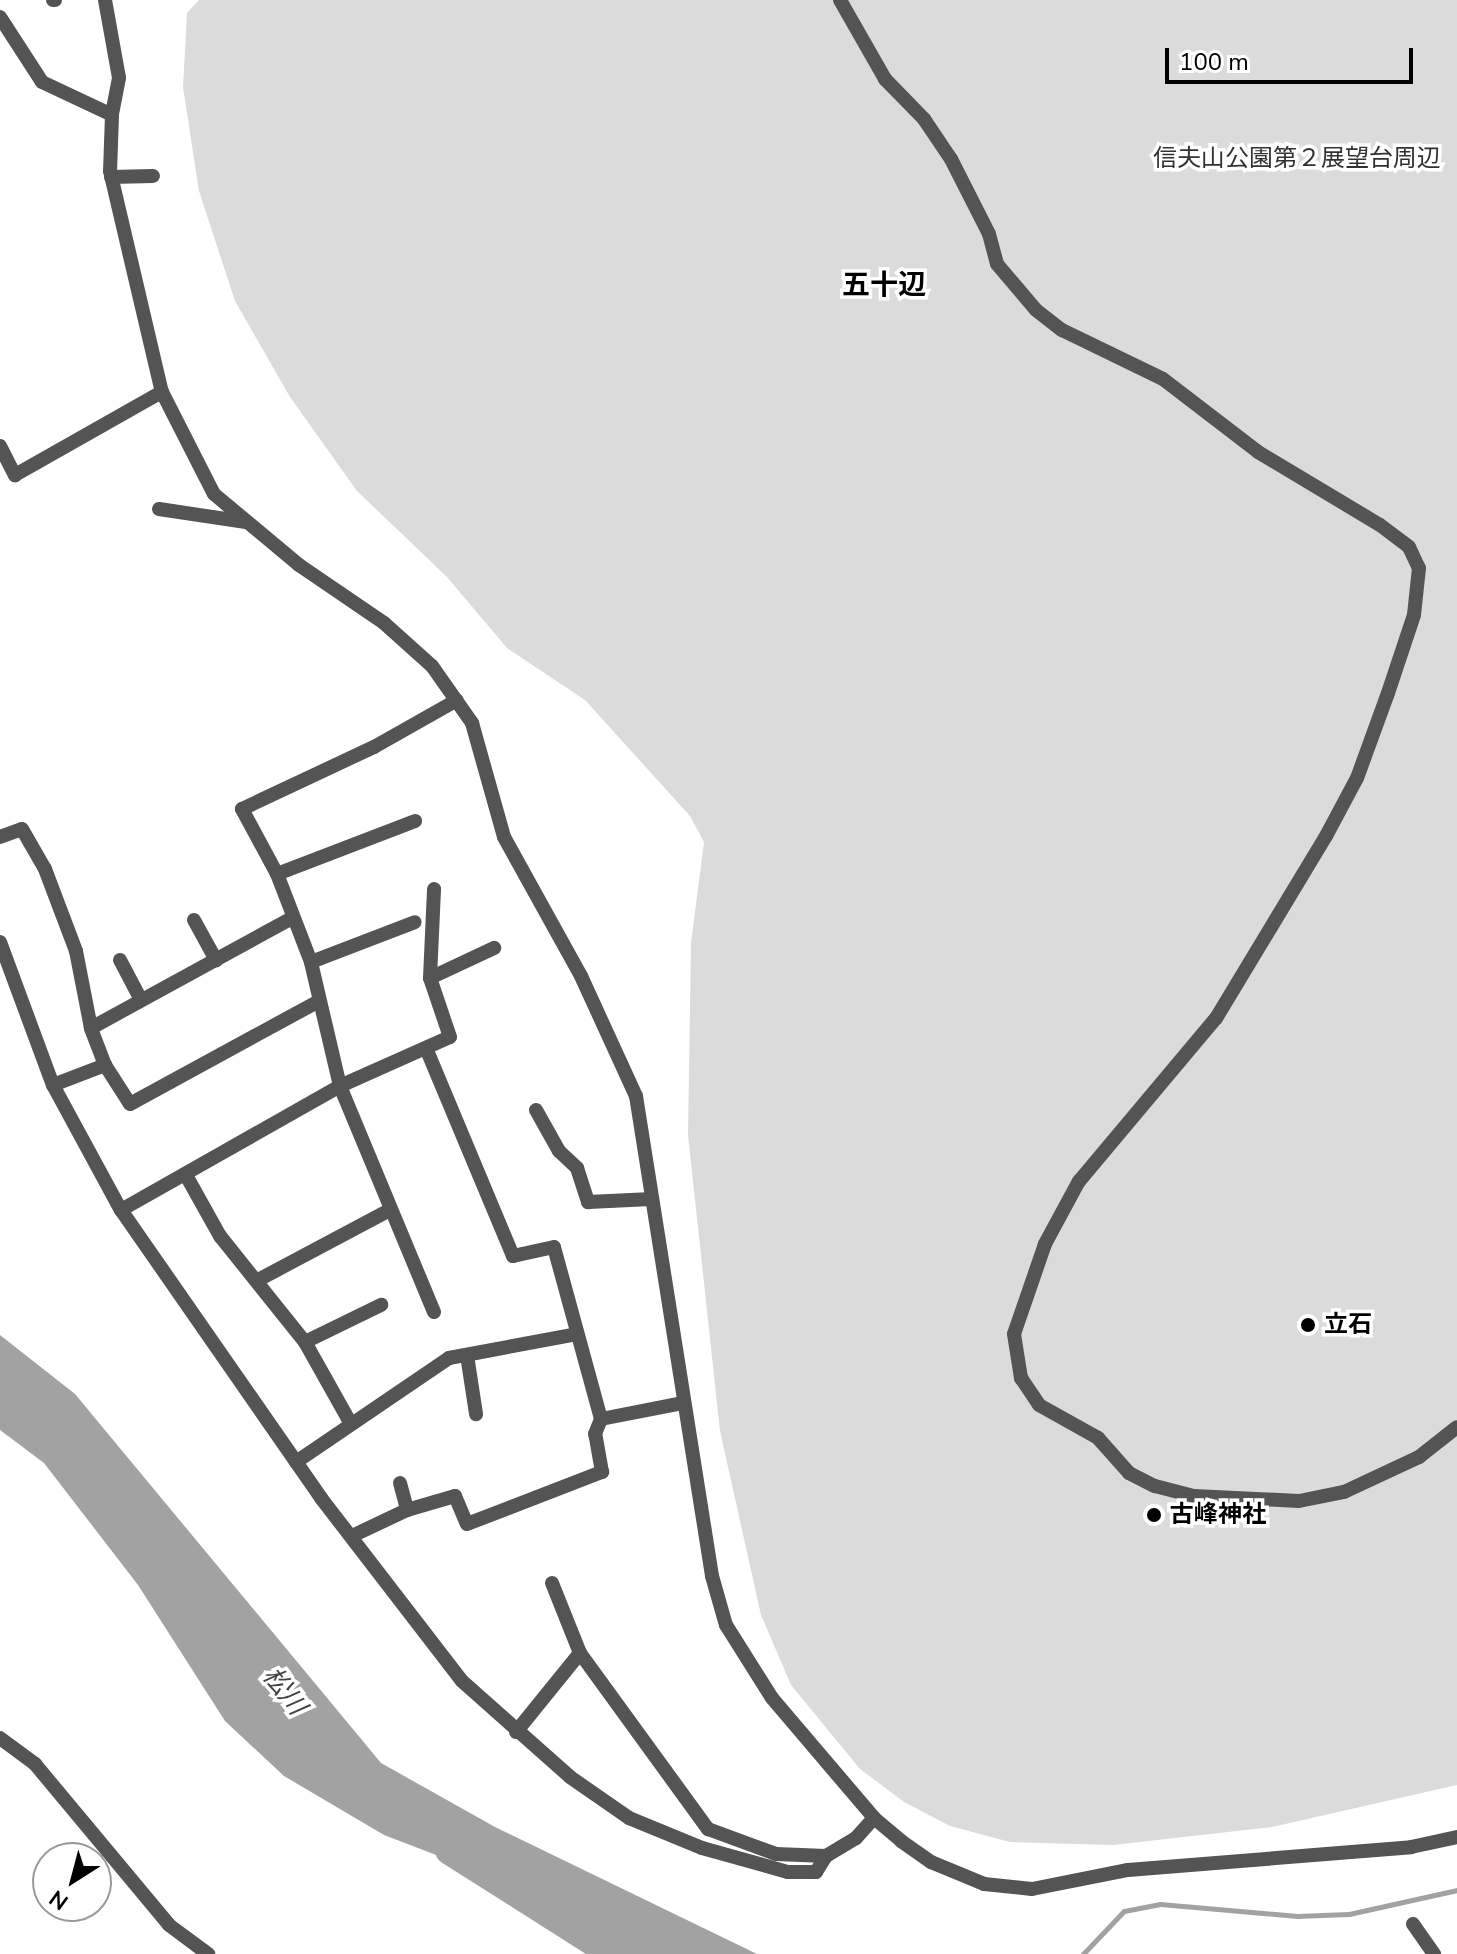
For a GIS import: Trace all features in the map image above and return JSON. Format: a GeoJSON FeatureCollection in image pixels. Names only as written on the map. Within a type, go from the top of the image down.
{"type":"FeatureCollection","features":[{"type":"Feature","properties":{"kind":"street"},"geometry":{"type":"LineString","coordinates":[[105,0],[119,78],[112,115],[111,177],[162,392],[214,494],[246,522],[384,623],[432,666],[457,700],[472,723],[504,837],[619,1050],[636,1096],[712,1576],[726,1625],[772,1698],[874,1818],[931,1862],[984,1884],[1032,1889],[1128,1870],[1411,1847],[1457,1837]]}},
{"type":"Feature","properties":{"kind":"street"},"geometry":{"type":"LineString","coordinates":[[840,0],[885,79],[924,119],[951,159],[989,234],[997,264],[1020,294],[1062,330],[1163,379],[1258,452],[1380,525],[1409,547],[1419,568],[1414,615],[1388,693],[1357,778],[1326,836],[1216,1018],[1079,1181],[1045,1244],[1014,1334],[1021,1378],[1039,1405],[1098,1438],[1129,1473],[1155,1486],[1194,1496],[1299,1501],[1344,1492],[1419,1457],[1457,1427]]}},
{"type":"Feature","properties":{"kind":"street"},"geometry":{"type":"LineString","coordinates":[[0,17],[42,82],[112,115]]}},
{"type":"Feature","properties":{"kind":"street"},"geometry":{"type":"LineString","coordinates":[[111,177],[153,176]]}},
{"type":"Feature","properties":{"kind":"street"},"geometry":{"type":"LineString","coordinates":[[0,446],[15,475],[162,392]]}},
{"type":"Feature","properties":{"kind":"street"},"geometry":{"type":"LineString","coordinates":[[159,509],[246,522]]}},
{"type":"Feature","properties":{"kind":"street"},"geometry":{"type":"LineString","coordinates":[[434,1312],[388,1211],[340,1086],[317,1002],[311,962],[277,874],[242,809],[374,747],[457,700]]}},
{"type":"Feature","properties":{"kind":"street"},"geometry":{"type":"LineString","coordinates":[[277,874],[415,821]]}},
{"type":"Feature","properties":{"kind":"street"},"geometry":{"type":"LineString","coordinates":[[0,837],[22,829],[45,869],[76,951],[91,1028],[105,1065],[130,1104],[317,1002]]}},
{"type":"Feature","properties":{"kind":"street"},"geometry":{"type":"LineString","coordinates":[[121,1210],[187,1177],[340,1086],[450,1037],[430,978],[434,889]]}},
{"type":"Feature","properties":{"kind":"street"},"geometry":{"type":"LineString","coordinates":[[91,1028],[292,918]]}},
{"type":"Feature","properties":{"kind":"street"},"geometry":{"type":"LineString","coordinates":[[194,920],[216,960]]}},
{"type":"Feature","properties":{"kind":"street"},"geometry":{"type":"LineString","coordinates":[[311,962],[415,922]]}},
{"type":"Feature","properties":{"kind":"street"},"geometry":{"type":"LineString","coordinates":[[0,942],[53,1085],[121,1210],[296,1462],[462,1681],[516,1732],[629,1818],[691,1844],[804,1874],[816,1872],[826,1856],[856,1838],[874,1818]]}},
{"type":"Feature","properties":{"kind":"street"},"geometry":{"type":"LineString","coordinates":[[430,978],[494,948]]}},
{"type":"Feature","properties":{"kind":"street"},"geometry":{"type":"LineString","coordinates":[[120,960],[141,1000]]}},
{"type":"Feature","properties":{"kind":"street"},"geometry":{"type":"LineString","coordinates":[[352,1536],[407,1510],[455,1496],[467,1524],[602,1472],[595,1434],[601,1419],[554,1247],[513,1256],[426,1048]]}},
{"type":"Feature","properties":{"kind":"street"},"geometry":{"type":"LineString","coordinates":[[53,1085],[105,1065]]}},
{"type":"Feature","properties":{"kind":"street"},"geometry":{"type":"LineString","coordinates":[[536,1110],[559,1151],[577,1168],[588,1202],[652,1199]]}},
{"type":"Feature","properties":{"kind":"street"},"geometry":{"type":"LineString","coordinates":[[187,1177],[220,1236],[305,1342],[351,1424]]}},
{"type":"Feature","properties":{"kind":"street"},"geometry":{"type":"LineString","coordinates":[[258,1280],[388,1211]]}},
{"type":"Feature","properties":{"kind":"street"},"geometry":{"type":"LineString","coordinates":[[305,1342],[381,1305]]}},
{"type":"Feature","properties":{"kind":"street"},"geometry":{"type":"LineString","coordinates":[[296,1462],[449,1358],[577,1334]]}},
{"type":"Feature","properties":{"kind":"street"},"geometry":{"type":"LineString","coordinates":[[467,1355],[476,1414]]}},
{"type":"Feature","properties":{"kind":"street"},"geometry":{"type":"LineString","coordinates":[[601,1419],[683,1403]]}},
{"type":"Feature","properties":{"kind":"street"},"geometry":{"type":"LineString","coordinates":[[400,1483],[407,1510]]}},
{"type":"Feature","properties":{"kind":"street"},"geometry":{"type":"LineString","coordinates":[[552,1583],[580,1653],[708,1829],[776,1854],[826,1856]]}},
{"type":"Feature","properties":{"kind":"street"},"geometry":{"type":"LineString","coordinates":[[516,1732],[580,1653]]}},
{"type":"Feature","properties":{"kind":"street"},"geometry":{"type":"LineString","coordinates":[[0,1738],[35,1764],[159,1914],[208,1954]]}},
{"type":"Feature","properties":{"kind":"street"},"geometry":{"type":"LineString","coordinates":[[1413,1924],[1434,1954]]}},
{"type":"Feature","properties":{"kind":"green space","name":"信夫山公園第２展望台周辺"},"geometry":{"type":"Polygon","coordinates":[[[199,0],[1457,0],[1457,1785],[1272,1827],[1113,1845],[1010,1842],[950,1826],[904,1802],[860,1769],[791,1685],[761,1615],[720,1431],[688,1135],[691,943],[704,842],[690,816],[585,700],[507,648],[447,577],[357,491],[290,397],[235,301],[199,191],[183,87],[187,13],[199,0]]]}},
{"type":"Feature","properties":{"kind":"water"},"geometry":{"type":"Polygon","coordinates":[[[0,1335],[75,1394],[381,1763],[495,1827],[757,1954],[599,1954],[538,1894],[384,1835],[284,1776],[225,1721],[138,1585],[44,1463],[0,1430],[0,1335]]]}},
{"type":"Feature","properties":{"kind":"waterway","name":"松川"},"geometry":{"type":"LineString","coordinates":[[450,1850],[614,1954]]}},
{"type":"Feature","properties":{"kind":"waterway"},"geometry":{"type":"LineString","coordinates":[[1083,1954],[1124,1911],[1160,1904],[1297,1916],[1349,1914],[1457,1890]]}},
{"type":"Feature","properties":{"kind":"place","name":"立石"},"geometry":{"type":"Point","coordinates":[1308,1325]}},
{"type":"Feature","properties":{"kind":"place","name":"古峰神社"},"geometry":{"type":"Point","coordinates":[1154,1515]}},
{"type":"Feature","properties":{"kind":"district","name":"五十辺"},"geometry":{"type":"Point","coordinates":[884,285]}}]}
